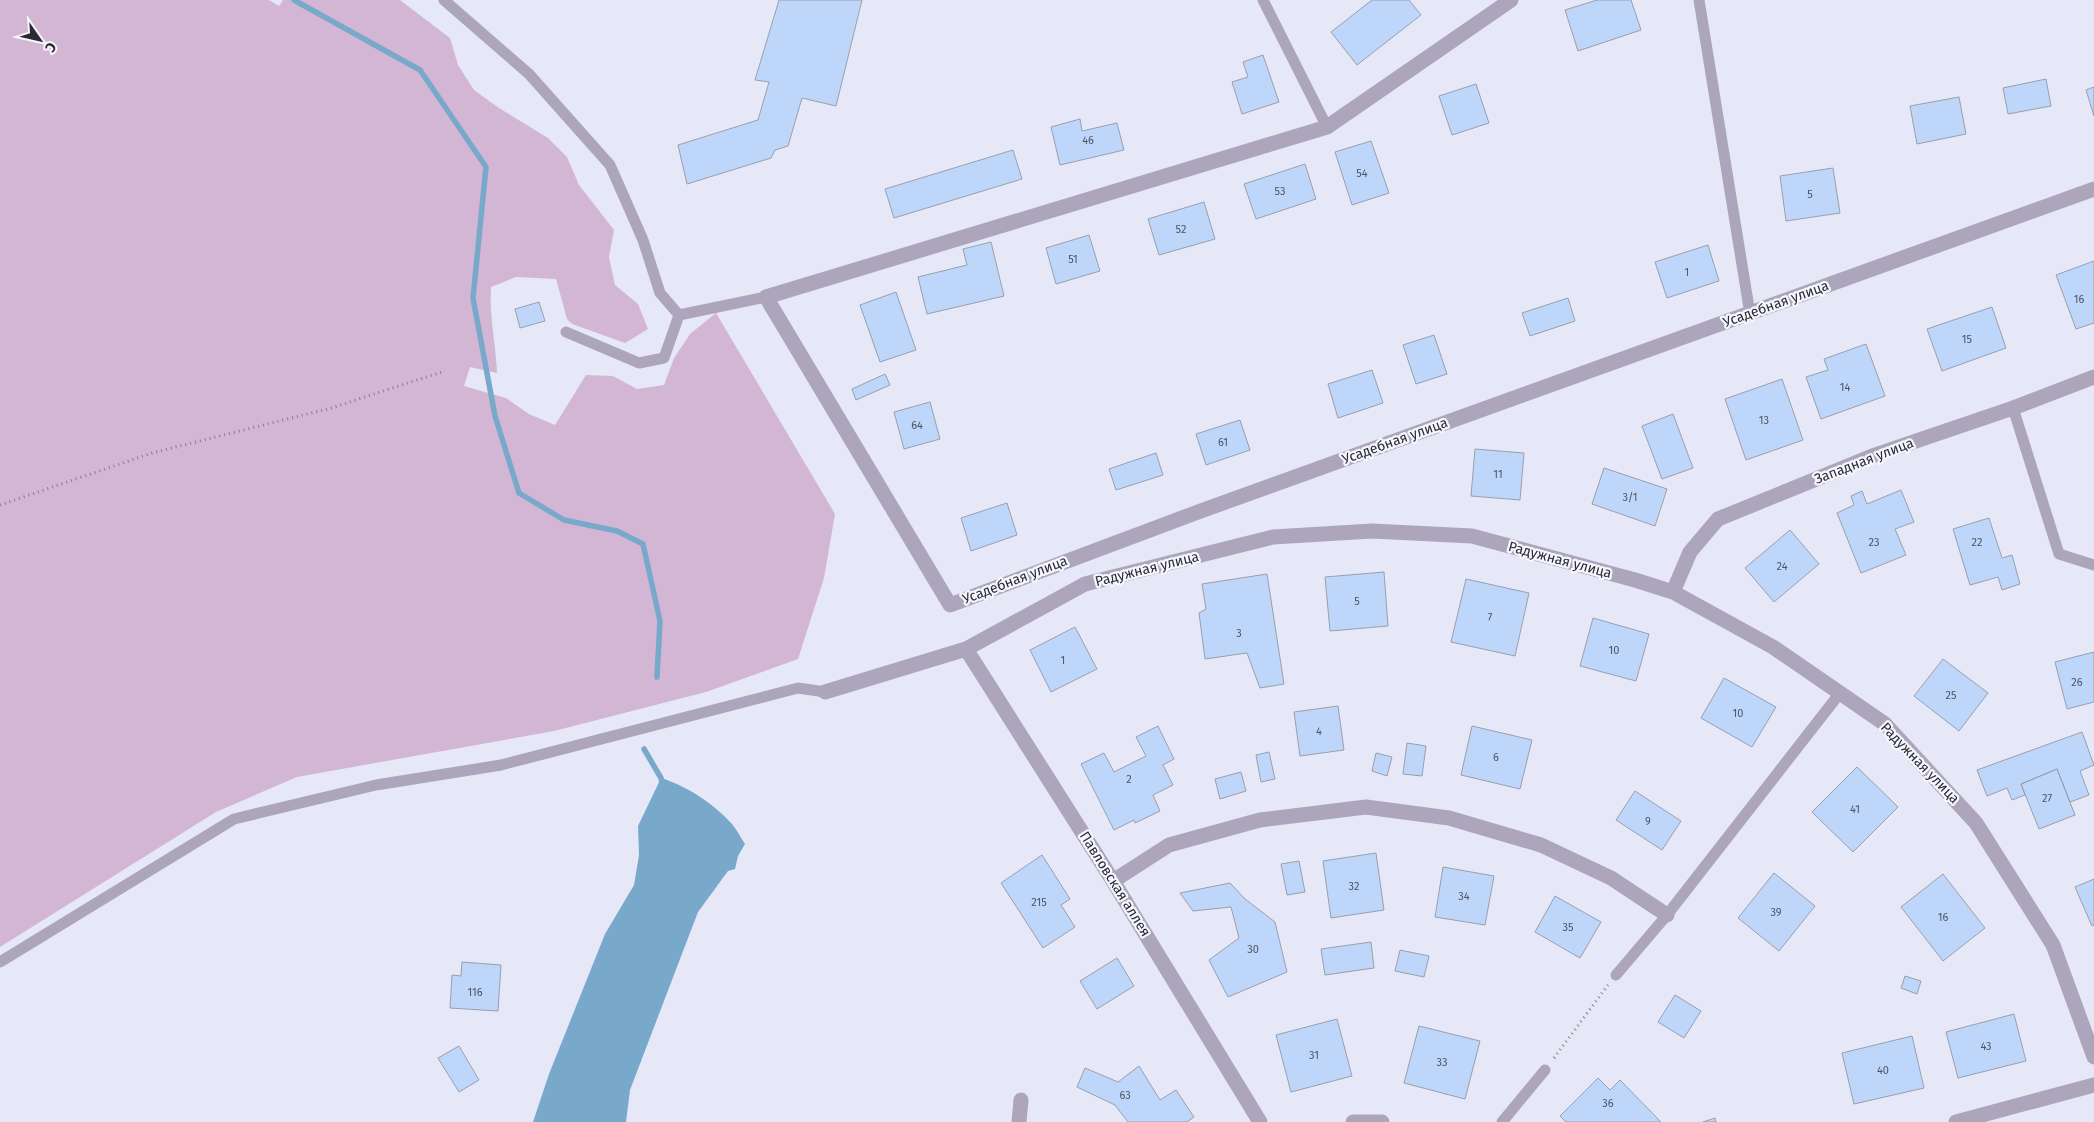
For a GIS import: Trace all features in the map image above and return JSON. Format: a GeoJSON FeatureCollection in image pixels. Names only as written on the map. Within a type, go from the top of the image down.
{"type":"FeatureCollection","features":[{"type":"Feature","properties":{"kind":"street"},"geometry":{"type":"LineString","coordinates":[[766,297],[1327,127],[1512,0]]}},
{"type":"Feature","properties":{"kind":"street","name":"Усадебная улица"},"geometry":{"type":"LineString","coordinates":[[766,297],[950,604],[1198,512],[2094,189]]}},
{"type":"Feature","properties":{"kind":"street","name":"Западная улица"},"geometry":{"type":"LineString","coordinates":[[1673,592],[1690,552],[1718,519],[1875,455],[2013,408],[2094,377]]}},
{"type":"Feature","properties":{"kind":"street","name":"Радужная улица"},"geometry":{"type":"LineString","coordinates":[[826,692],[966,648],[1085,584],[1273,538],[1372,531],[1472,536],[1673,592],[1773,647],[1885,724],[1976,823],[2054,945],[2094,1057]]}},
{"type":"Feature","properties":{"kind":"street","name":"Павловская аллея"},"geometry":{"type":"LineString","coordinates":[[966,648],[1113,881],[1260,1122]]}},
{"type":"Feature","properties":{"kind":"street"},"geometry":{"type":"LineString","coordinates":[[1113,881],[1169,845],[1260,820],[1366,807],[1449,818],[1541,845],[1611,878],[1667,915]]}},
{"type":"Feature","properties":{"kind":"street"},"geometry":{"type":"LineString","coordinates":[[1956,1122],[2094,1085]]}},
{"type":"Feature","properties":{"kind":"street"},"geometry":{"type":"LineString","coordinates":[[1019,1122],[1021,1100]]}},
{"type":"Feature","properties":{"kind":"street"},"geometry":{"type":"LineString","coordinates":[[1353,1122],[1382,1122]]}},
{"type":"Feature","properties":{"kind":"lane"},"geometry":{"type":"LineString","coordinates":[[444,0],[529,74],[610,166],[643,240],[660,293],[679,315]]}},
{"type":"Feature","properties":{"kind":"lane"},"geometry":{"type":"LineString","coordinates":[[1263,0],[1327,127]]}},
{"type":"Feature","properties":{"kind":"lane"},"geometry":{"type":"LineString","coordinates":[[1699,0],[1750,314]]}},
{"type":"Feature","properties":{"kind":"lane"},"geometry":{"type":"LineString","coordinates":[[679,315],[766,297]]}},
{"type":"Feature","properties":{"kind":"lane"},"geometry":{"type":"LineString","coordinates":[[566,332],[639,363],[664,358],[679,315]]}},
{"type":"Feature","properties":{"kind":"lane"},"geometry":{"type":"LineString","coordinates":[[2013,408],[2059,554],[2094,565]]}},
{"type":"Feature","properties":{"kind":"lane"},"geometry":{"type":"LineString","coordinates":[[0,962],[234,819],[376,785],[501,765],[798,688],[826,692]]}},
{"type":"Feature","properties":{"kind":"lane"},"geometry":{"type":"LineString","coordinates":[[1616,975],[1667,915],[1840,694]]}},
{"type":"Feature","properties":{"kind":"lane"},"geometry":{"type":"LineString","coordinates":[[1502,1122],[1545,1070]]}},
{"type":"Feature","properties":{"kind":"path"},"geometry":{"type":"LineString","coordinates":[[0,504],[152,453],[331,408],[445,371]]}},
{"type":"Feature","properties":{"kind":"path"},"geometry":{"type":"LineString","coordinates":[[1545,1070],[1616,975]]}},
{"type":"Feature","properties":{"kind":"shaded area"},"geometry":{"type":"Polygon","coordinates":[[[0,0],[269,0],[279,6],[283,0],[400,0],[450,38],[458,65],[474,90],[548,138],[567,157],[579,185],[614,230],[609,257],[615,285],[638,304],[648,329],[625,343],[572,324],[567,319],[556,279],[516,277],[491,287],[491,309],[497,373],[470,367],[464,386],[506,398],[529,414],[555,425],[586,375],[613,376],[637,389],[664,385],[674,358],[690,334],[716,313],[835,514],[824,578],[798,659],[706,692],[554,731],[297,777],[216,812],[0,947],[0,0]]]}},
{"type":"Feature","properties":{"kind":"water"},"geometry":{"type":"Polygon","coordinates":[[[661,778],[681,786],[708,803],[732,824],[745,844],[738,856],[735,869],[728,871],[698,912],[630,1090],[626,1122],[533,1122],[549,1074],[605,934],[634,885],[639,855],[638,826],[661,778]]]}},
{"type":"Feature","properties":{"kind":"building"},"geometry":{"type":"Polygon","coordinates":[[[779,0],[862,0],[836,106],[802,98],[788,146],[775,150],[771,158],[687,184],[678,145],[758,120],[769,82],[755,80],[779,0]]]}},
{"type":"Feature","properties":{"kind":"building"},"geometry":{"type":"Polygon","coordinates":[[[1372,0],[1409,0],[1421,15],[1357,65],[1331,32],[1372,0]]]}},
{"type":"Feature","properties":{"kind":"building"},"geometry":{"type":"Polygon","coordinates":[[[1597,0],[1631,0],[1641,30],[1578,51],[1565,10],[1597,0]]]}},
{"type":"Feature","properties":{"kind":"building"},"geometry":{"type":"Polygon","coordinates":[[[1263,55],[1279,102],[1242,114],[1232,82],[1248,77],[1243,62],[1263,55]]]}},
{"type":"Feature","properties":{"kind":"building"},"geometry":{"type":"Polygon","coordinates":[[[2046,79],[2051,106],[2008,114],[2003,88],[2046,79]]]}},
{"type":"Feature","properties":{"kind":"building"},"geometry":{"type":"Polygon","coordinates":[[[1476,84],[1489,123],[1452,135],[1439,96],[1476,84]]]}},
{"type":"Feature","properties":{"kind":"building"},"geometry":{"type":"Polygon","coordinates":[[[2094,87],[2094,116],[2086,90],[2094,87]]]}},
{"type":"Feature","properties":{"kind":"building"},"geometry":{"type":"Polygon","coordinates":[[[1959,97],[1966,134],[1917,144],[1910,106],[1959,97]]]}},
{"type":"Feature","properties":{"kind":"building"},"geometry":{"type":"Polygon","coordinates":[[[1080,119],[1082,131],[1117,123],[1124,150],[1060,165],[1051,127],[1080,119]]]}},
{"type":"Feature","properties":{"kind":"building"},"geometry":{"type":"Polygon","coordinates":[[[1371,141],[1389,193],[1352,205],[1335,152],[1371,141]]]}},
{"type":"Feature","properties":{"kind":"building"},"geometry":{"type":"Polygon","coordinates":[[[1013,150],[1022,179],[894,218],[885,189],[1013,150]]]}},
{"type":"Feature","properties":{"kind":"building"},"geometry":{"type":"Polygon","coordinates":[[[1305,164],[1316,199],[1256,219],[1244,184],[1305,164]]]}},
{"type":"Feature","properties":{"kind":"building"},"geometry":{"type":"Polygon","coordinates":[[[1833,168],[1840,213],[1786,221],[1780,176],[1833,168]]]}},
{"type":"Feature","properties":{"kind":"building"},"geometry":{"type":"Polygon","coordinates":[[[1204,202],[1215,239],[1159,255],[1148,219],[1204,202]]]}},
{"type":"Feature","properties":{"kind":"building"},"geometry":{"type":"Polygon","coordinates":[[[1089,235],[1100,271],[1056,284],[1046,248],[1089,235]]]}},
{"type":"Feature","properties":{"kind":"building"},"geometry":{"type":"Polygon","coordinates":[[[991,242],[1004,296],[927,314],[918,277],[967,265],[963,249],[991,242]]]}},
{"type":"Feature","properties":{"kind":"building"},"geometry":{"type":"Polygon","coordinates":[[[1708,245],[1719,281],[1667,298],[1655,262],[1708,245]]]}},
{"type":"Feature","properties":{"kind":"building"},"geometry":{"type":"Polygon","coordinates":[[[2094,261],[2094,323],[2076,329],[2056,275],[2094,261]]]}},
{"type":"Feature","properties":{"kind":"building"},"geometry":{"type":"Polygon","coordinates":[[[896,292],[916,350],[880,362],[860,305],[896,292]]]}},
{"type":"Feature","properties":{"kind":"building"},"geometry":{"type":"Polygon","coordinates":[[[1568,298],[1575,321],[1530,336],[1522,313],[1568,298]]]}},
{"type":"Feature","properties":{"kind":"building"},"geometry":{"type":"Polygon","coordinates":[[[539,302],[545,321],[520,328],[515,309],[539,302]]]}},
{"type":"Feature","properties":{"kind":"building"},"geometry":{"type":"Polygon","coordinates":[[[1992,307],[2006,348],[1942,371],[1927,329],[1992,307]]]}},
{"type":"Feature","properties":{"kind":"building"},"geometry":{"type":"Polygon","coordinates":[[[1434,335],[1447,374],[1416,384],[1403,345],[1434,335]]]}},
{"type":"Feature","properties":{"kind":"building"},"geometry":{"type":"Polygon","coordinates":[[[1866,344],[1885,396],[1821,419],[1806,377],[1828,370],[1824,359],[1866,344]]]}},
{"type":"Feature","properties":{"kind":"building"},"geometry":{"type":"Polygon","coordinates":[[[1372,370],[1383,403],[1338,418],[1328,384],[1372,370]]]}},
{"type":"Feature","properties":{"kind":"building"},"geometry":{"type":"Polygon","coordinates":[[[885,374],[890,385],[856,400],[852,389],[885,374]]]}},
{"type":"Feature","properties":{"kind":"building"},"geometry":{"type":"Polygon","coordinates":[[[1782,379],[1803,440],[1746,460],[1725,399],[1782,379]]]}},
{"type":"Feature","properties":{"kind":"building"},"geometry":{"type":"Polygon","coordinates":[[[930,402],[940,439],[904,449],[894,412],[930,402]]]}},
{"type":"Feature","properties":{"kind":"building"},"geometry":{"type":"Polygon","coordinates":[[[1673,414],[1693,468],[1662,479],[1642,426],[1673,414]]]}},
{"type":"Feature","properties":{"kind":"building"},"geometry":{"type":"Polygon","coordinates":[[[1240,420],[1250,450],[1206,465],[1196,434],[1240,420]]]}},
{"type":"Feature","properties":{"kind":"building"},"geometry":{"type":"Polygon","coordinates":[[[1475,449],[1524,453],[1520,500],[1471,496],[1475,449]]]}},
{"type":"Feature","properties":{"kind":"building"},"geometry":{"type":"Polygon","coordinates":[[[1156,453],[1163,475],[1116,490],[1109,469],[1156,453]]]}},
{"type":"Feature","properties":{"kind":"building"},"geometry":{"type":"Polygon","coordinates":[[[1604,468],[1667,489],[1655,526],[1592,504],[1604,468]]]}},
{"type":"Feature","properties":{"kind":"building"},"geometry":{"type":"Polygon","coordinates":[[[1901,490],[1914,522],[1895,529],[1906,555],[1861,573],[1837,513],[1854,505],[1851,496],[1862,491],[1867,504],[1901,490]]]}},
{"type":"Feature","properties":{"kind":"building"},"geometry":{"type":"Polygon","coordinates":[[[1007,503],[1017,535],[971,551],[961,518],[1007,503]]]}},
{"type":"Feature","properties":{"kind":"building"},"geometry":{"type":"Polygon","coordinates":[[[1989,518],[2002,558],[2012,555],[2020,584],[2002,590],[1998,577],[1970,585],[1953,529],[1989,518]]]}},
{"type":"Feature","properties":{"kind":"building"},"geometry":{"type":"Polygon","coordinates":[[[1790,530],[1819,564],[1774,602],[1745,568],[1790,530]]]}},
{"type":"Feature","properties":{"kind":"building"},"geometry":{"type":"Polygon","coordinates":[[[1384,572],[1388,626],[1330,631],[1325,577],[1384,572]]]}},
{"type":"Feature","properties":{"kind":"building"},"geometry":{"type":"Polygon","coordinates":[[[1267,574],[1284,684],[1260,688],[1247,653],[1205,659],[1199,613],[1206,609],[1202,584],[1267,574]]]}},
{"type":"Feature","properties":{"kind":"building"},"geometry":{"type":"Polygon","coordinates":[[[1466,579],[1529,593],[1515,656],[1451,642],[1466,579]]]}},
{"type":"Feature","properties":{"kind":"building"},"geometry":{"type":"Polygon","coordinates":[[[1593,618],[1649,634],[1636,681],[1580,666],[1593,618]]]}},
{"type":"Feature","properties":{"kind":"building"},"geometry":{"type":"Polygon","coordinates":[[[1075,627],[1097,669],[1051,692],[1030,650],[1075,627]]]}},
{"type":"Feature","properties":{"kind":"building"},"geometry":{"type":"Polygon","coordinates":[[[2094,652],[2094,702],[2067,709],[2055,662],[2094,652]]]}},
{"type":"Feature","properties":{"kind":"building"},"geometry":{"type":"Polygon","coordinates":[[[1943,659],[1988,693],[1959,731],[1914,696],[1943,659]]]}},
{"type":"Feature","properties":{"kind":"building"},"geometry":{"type":"Polygon","coordinates":[[[1724,678],[1776,707],[1752,747],[1701,718],[1724,678]]]}},
{"type":"Feature","properties":{"kind":"building"},"geometry":{"type":"Polygon","coordinates":[[[1338,706],[1344,750],[1300,756],[1294,712],[1338,706]]]}},
{"type":"Feature","properties":{"kind":"building"},"geometry":{"type":"Polygon","coordinates":[[[1158,726],[1174,759],[1163,765],[1173,785],[1153,795],[1160,811],[1135,823],[1134,820],[1114,830],[1081,764],[1104,753],[1114,772],[1146,756],[1136,737],[1158,726]]]}},
{"type":"Feature","properties":{"kind":"building"},"geometry":{"type":"Polygon","coordinates":[[[1472,726],[1532,740],[1520,789],[1461,775],[1472,726]]]}},
{"type":"Feature","properties":{"kind":"building"},"geometry":{"type":"Polygon","coordinates":[[[2082,732],[2094,765],[2080,771],[2089,795],[2070,802],[2057,769],[2021,784],[2025,795],[2012,800],[2007,788],[1987,796],[1977,770],[2082,732]]]}},
{"type":"Feature","properties":{"kind":"building"},"geometry":{"type":"Polygon","coordinates":[[[1407,743],[1426,746],[1422,776],[1403,774],[1407,743]]]}},
{"type":"Feature","properties":{"kind":"building"},"geometry":{"type":"Polygon","coordinates":[[[1269,752],[1275,779],[1261,782],[1256,755],[1269,752]]]}},
{"type":"Feature","properties":{"kind":"building"},"geometry":{"type":"Polygon","coordinates":[[[1376,753],[1392,757],[1387,776],[1372,771],[1376,753]]]}},
{"type":"Feature","properties":{"kind":"building"},"geometry":{"type":"Polygon","coordinates":[[[1857,767],[1898,807],[1853,852],[1812,812],[1857,767]]]}},
{"type":"Feature","properties":{"kind":"building"},"geometry":{"type":"Polygon","coordinates":[[[2057,769],[2075,815],[2039,829],[2021,784],[2057,769]]]}},
{"type":"Feature","properties":{"kind":"building"},"geometry":{"type":"Polygon","coordinates":[[[1241,772],[1246,791],[1220,799],[1215,779],[1241,772]]]}},
{"type":"Feature","properties":{"kind":"building"},"geometry":{"type":"Polygon","coordinates":[[[1635,791],[1681,821],[1662,850],[1616,820],[1635,791]]]}},
{"type":"Feature","properties":{"kind":"building"},"geometry":{"type":"Polygon","coordinates":[[[1376,853],[1384,910],[1331,918],[1323,861],[1376,853]]]}},
{"type":"Feature","properties":{"kind":"building"},"geometry":{"type":"Polygon","coordinates":[[[1042,855],[1070,899],[1061,905],[1075,927],[1043,948],[1001,883],[1042,855]]]}},
{"type":"Feature","properties":{"kind":"building"},"geometry":{"type":"Polygon","coordinates":[[[1299,861],[1305,892],[1287,895],[1281,864],[1299,861]]]}},
{"type":"Feature","properties":{"kind":"building"},"geometry":{"type":"Polygon","coordinates":[[[1443,867],[1494,876],[1485,925],[1435,917],[1443,867]]]}},
{"type":"Feature","properties":{"kind":"building"},"geometry":{"type":"Polygon","coordinates":[[[1774,873],[1815,906],[1779,951],[1738,918],[1774,873]]]}},
{"type":"Feature","properties":{"kind":"building"},"geometry":{"type":"Polygon","coordinates":[[[1943,874],[1985,928],[1943,961],[1901,907],[1943,874]]]}},
{"type":"Feature","properties":{"kind":"building"},"geometry":{"type":"Polygon","coordinates":[[[2094,879],[2094,925],[2092,926],[2075,887],[2094,879]]]}},
{"type":"Feature","properties":{"kind":"building"},"geometry":{"type":"Polygon","coordinates":[[[1230,883],[1245,899],[1275,922],[1287,972],[1228,997],[1209,960],[1239,938],[1231,907],[1193,911],[1180,893],[1230,883]]]}},
{"type":"Feature","properties":{"kind":"building"},"geometry":{"type":"Polygon","coordinates":[[[1555,896],[1601,922],[1580,958],[1535,932],[1555,896]]]}},
{"type":"Feature","properties":{"kind":"building"},"geometry":{"type":"Polygon","coordinates":[[[1371,942],[1374,968],[1325,975],[1321,949],[1371,942]]]}},
{"type":"Feature","properties":{"kind":"building"},"geometry":{"type":"Polygon","coordinates":[[[1400,950],[1429,956],[1424,977],[1395,971],[1400,950]]]}},
{"type":"Feature","properties":{"kind":"building"},"geometry":{"type":"Polygon","coordinates":[[[1117,958],[1134,986],[1097,1009],[1080,981],[1117,958]]]}},
{"type":"Feature","properties":{"kind":"building"},"geometry":{"type":"Polygon","coordinates":[[[462,962],[501,965],[498,1011],[450,1008],[452,975],[461,976],[462,962]]]}},
{"type":"Feature","properties":{"kind":"building"},"geometry":{"type":"Polygon","coordinates":[[[1905,976],[1921,981],[1917,994],[1901,988],[1905,976]]]}},
{"type":"Feature","properties":{"kind":"building"},"geometry":{"type":"Polygon","coordinates":[[[1675,995],[1701,1011],[1684,1038],[1658,1022],[1675,995]]]}},
{"type":"Feature","properties":{"kind":"building"},"geometry":{"type":"Polygon","coordinates":[[[2014,1014],[2026,1061],[1958,1078],[1946,1032],[2014,1014]]]}},
{"type":"Feature","properties":{"kind":"building"},"geometry":{"type":"Polygon","coordinates":[[[1337,1019],[1352,1076],[1291,1092],[1276,1035],[1337,1019]]]}},
{"type":"Feature","properties":{"kind":"building"},"geometry":{"type":"Polygon","coordinates":[[[1419,1026],[1480,1041],[1465,1099],[1404,1083],[1419,1026]]]}},
{"type":"Feature","properties":{"kind":"building"},"geometry":{"type":"Polygon","coordinates":[[[1912,1036],[1924,1088],[1854,1104],[1842,1053],[1912,1036]]]}},
{"type":"Feature","properties":{"kind":"building"},"geometry":{"type":"Polygon","coordinates":[[[459,1046],[479,1080],[459,1092],[438,1058],[459,1046]]]}},
{"type":"Feature","properties":{"kind":"building"},"geometry":{"type":"Polygon","coordinates":[[[1139,1066],[1160,1100],[1176,1090],[1194,1117],[1187,1122],[1128,1122],[1115,1105],[1077,1087],[1085,1068],[1118,1082],[1139,1066]]]}},
{"type":"Feature","properties":{"kind":"building"},"geometry":{"type":"Polygon","coordinates":[[[1598,1078],[1610,1090],[1620,1080],[1661,1122],[1566,1122],[1560,1116],[1598,1078]]]}},
{"type":"Feature","properties":{"kind":"building"},"geometry":{"type":"Polygon","coordinates":[[[1715,1118],[1716,1122],[1703,1122],[1715,1118]]]}},
{"type":"Feature","properties":{"kind":"waterway"},"geometry":{"type":"LineString","coordinates":[[294,0],[420,70],[486,167],[473,298],[495,416],[519,493],[564,520],[617,531],[643,544],[660,621],[657,677]]}},
{"type":"Feature","properties":{"kind":"waterway"},"geometry":{"type":"LineString","coordinates":[[644,749],[662,783]]}}]}
